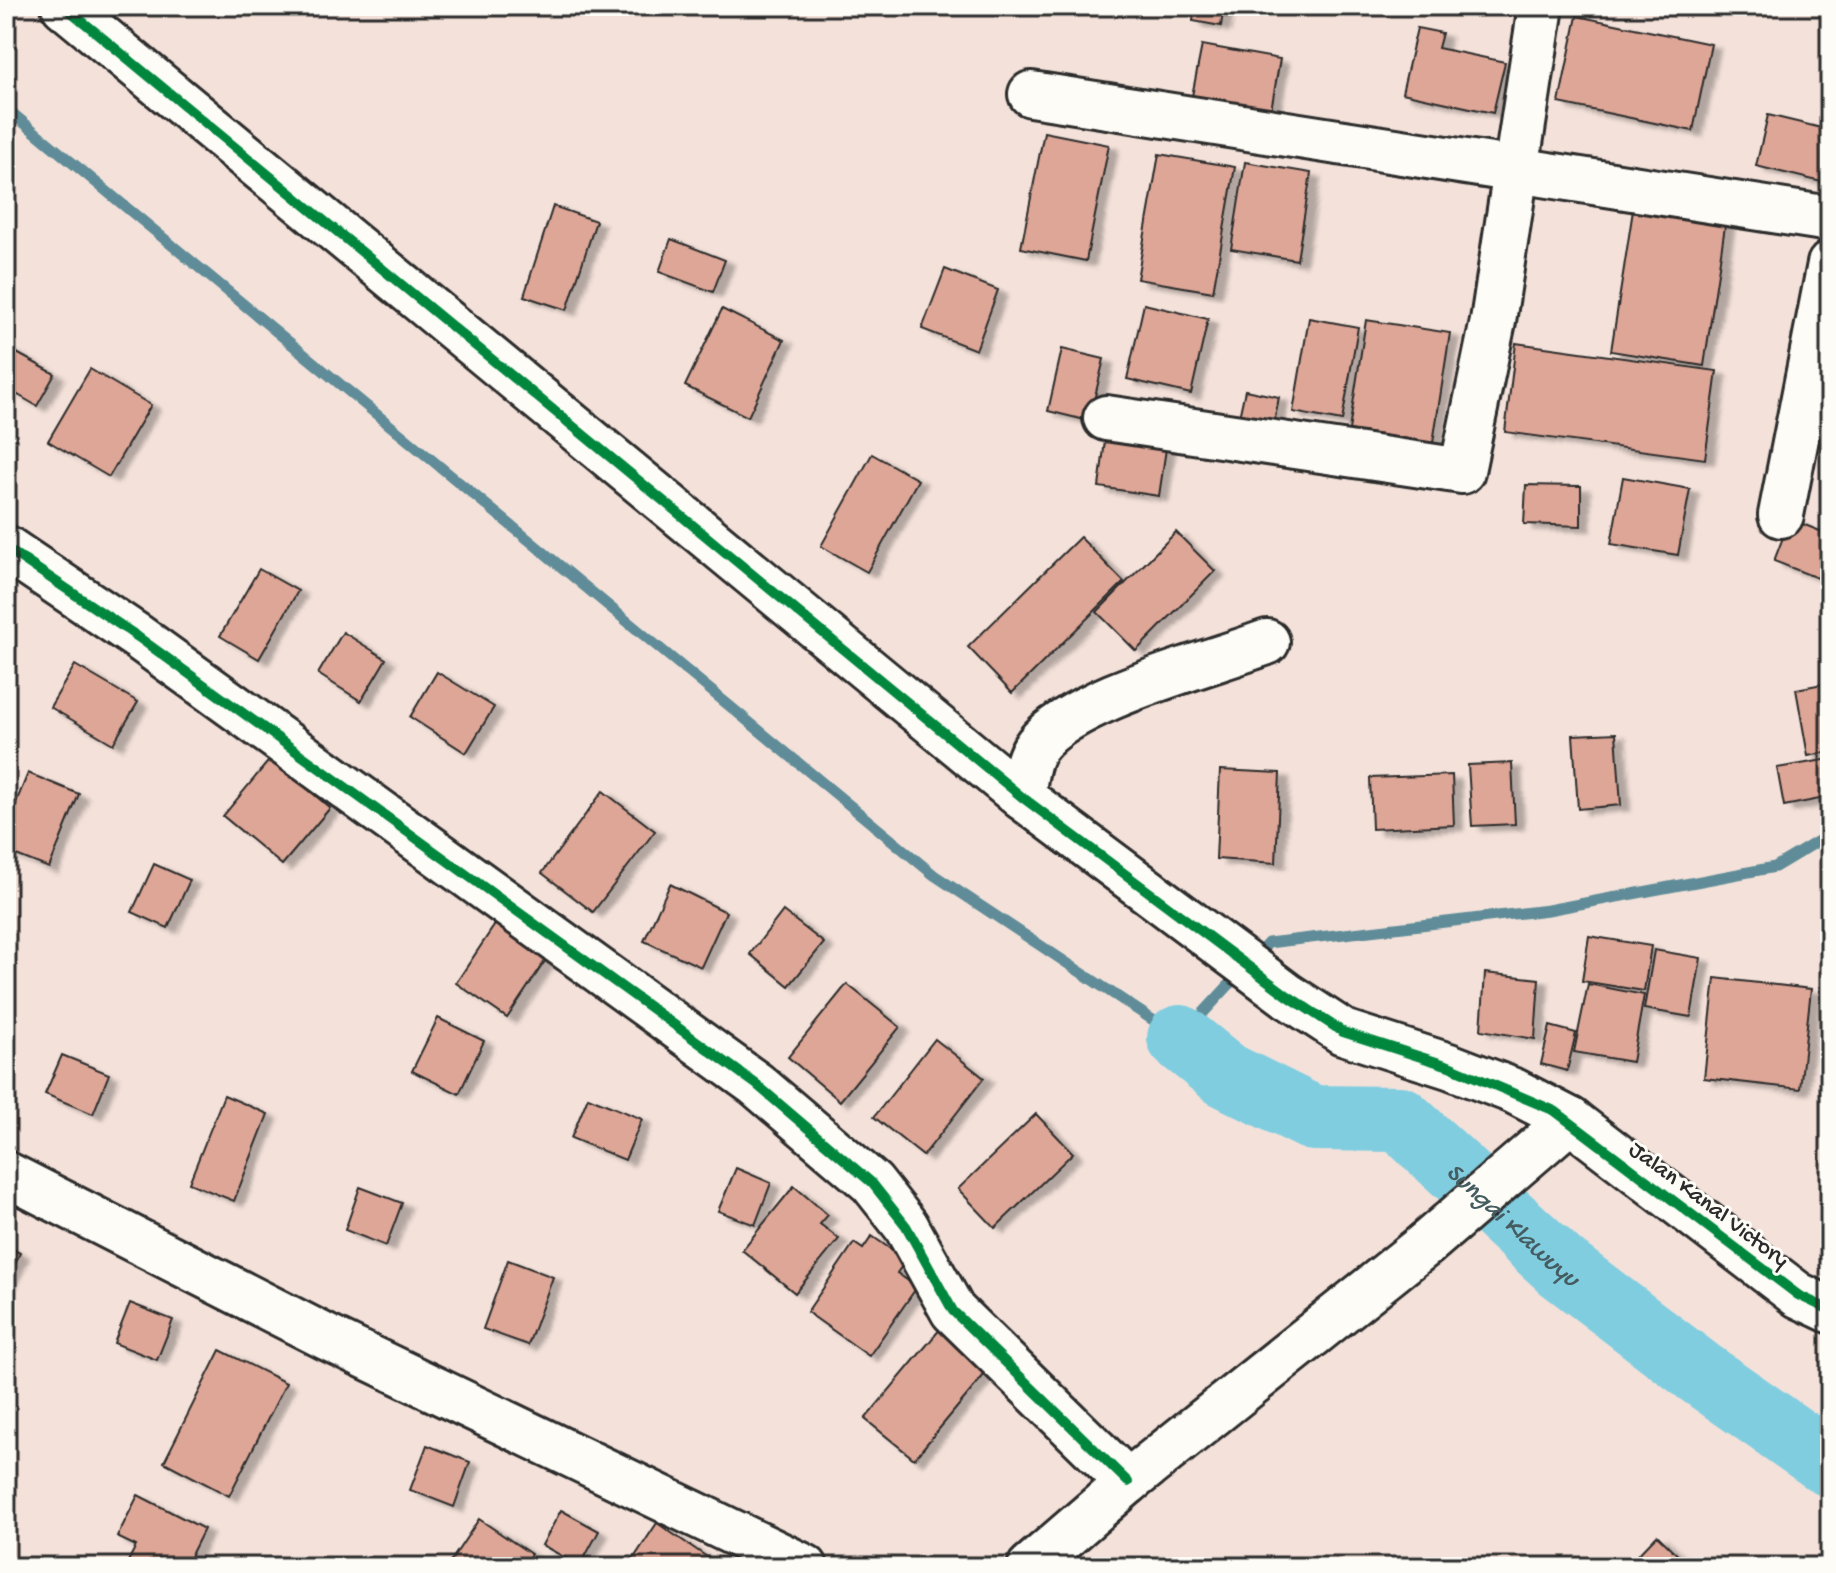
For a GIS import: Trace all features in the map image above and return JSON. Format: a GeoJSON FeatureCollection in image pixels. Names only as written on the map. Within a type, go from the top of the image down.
{"type":"FeatureCollection","features":[{"type":"Feature","properties":{"kind":"street","name":"Jalan Kanal Victory"},"geometry":{"type":"LineString","coordinates":[[64,6],[1022,797],[1288,996],[1343,1032],[1449,1066],[1514,1091],[1560,1129],[1798,1295],[1830,1310]]}},
{"type":"Feature","properties":{"kind":"street"},"geometry":{"type":"LineString","coordinates":[[1106,418],[1462,471],[1493,321],[1541,6]]}},
{"type":"Feature","properties":{"kind":"street"},"geometry":{"type":"LineString","coordinates":[[1031,94],[1830,219]]}},
{"type":"Feature","properties":{"kind":"street"},"geometry":{"type":"LineString","coordinates":[[1781,515],[1830,264]]}},
{"type":"Feature","properties":{"kind":"street"},"geometry":{"type":"LineString","coordinates":[[6,548],[138,637],[756,1084],[872,1183],[906,1226],[953,1311],[1128,1482]]}},
{"type":"Feature","properties":{"kind":"street"},"geometry":{"type":"LineString","coordinates":[[1022,797],[1027,765],[1036,746],[1078,712],[1267,642]]}},
{"type":"Feature","properties":{"kind":"street"},"geometry":{"type":"LineString","coordinates":[[1030,1567],[1128,1482],[1426,1244],[1560,1129]]}},
{"type":"Feature","properties":{"kind":"street"},"geometry":{"type":"LineString","coordinates":[[6,1174],[341,1344],[805,1567]]}},
{"type":"Feature","properties":{"kind":"building"},"geometry":{"type":"Polygon","coordinates":[[[1195,6],[1224,6],[1221,26],[1193,21],[1195,6]]]}},
{"type":"Feature","properties":{"kind":"building"},"geometry":{"type":"Polygon","coordinates":[[[1577,16],[1711,44],[1693,131],[1559,103],[1577,16]]]}},
{"type":"Feature","properties":{"kind":"building"},"geometry":{"type":"Polygon","coordinates":[[[1417,28],[1442,33],[1438,48],[1505,62],[1493,113],[1402,93],[1417,28]]]}},
{"type":"Feature","properties":{"kind":"building"},"geometry":{"type":"Polygon","coordinates":[[[1202,45],[1280,59],[1271,110],[1192,96],[1202,45]]]}},
{"type":"Feature","properties":{"kind":"building"},"geometry":{"type":"Polygon","coordinates":[[[1768,115],[1830,130],[1830,184],[1756,166],[1768,115]]]}},
{"type":"Feature","properties":{"kind":"building"},"geometry":{"type":"Polygon","coordinates":[[[1044,132],[1109,145],[1086,261],[1021,248],[1044,132]]]}},
{"type":"Feature","properties":{"kind":"building"},"geometry":{"type":"Polygon","coordinates":[[[1159,154],[1235,167],[1213,292],[1137,279],[1159,154]]]}},
{"type":"Feature","properties":{"kind":"building"},"geometry":{"type":"Polygon","coordinates":[[[1245,162],[1311,173],[1297,260],[1231,249],[1245,162]]]}},
{"type":"Feature","properties":{"kind":"building"},"geometry":{"type":"Polygon","coordinates":[[[1636,191],[1728,206],[1704,366],[1611,351],[1636,191]]]}},
{"type":"Feature","properties":{"kind":"building"},"geometry":{"type":"Polygon","coordinates":[[[553,206],[596,221],[567,310],[524,296],[553,206]]]}},
{"type":"Feature","properties":{"kind":"building"},"geometry":{"type":"Polygon","coordinates":[[[671,239],[725,260],[713,292],[659,272],[671,239]]]}},
{"type":"Feature","properties":{"kind":"building"},"geometry":{"type":"Polygon","coordinates":[[[945,269],[998,290],[976,350],[922,329],[945,269]]]}},
{"type":"Feature","properties":{"kind":"building"},"geometry":{"type":"Polygon","coordinates":[[[1144,304],[1208,319],[1191,394],[1127,379],[1144,304]]]}},
{"type":"Feature","properties":{"kind":"building"},"geometry":{"type":"Polygon","coordinates":[[[722,309],[784,340],[748,417],[685,386],[722,309]]]}},
{"type":"Feature","properties":{"kind":"building"},"geometry":{"type":"Polygon","coordinates":[[[1309,318],[1358,327],[1342,421],[1293,412],[1309,318]]]}},
{"type":"Feature","properties":{"kind":"building"},"geometry":{"type":"Polygon","coordinates":[[[1366,320],[1450,333],[1433,443],[1349,430],[1366,320]]]}},
{"type":"Feature","properties":{"kind":"building"},"geometry":{"type":"Polygon","coordinates":[[[1516,343],[1717,371],[1705,459],[1505,432],[1516,343]]]}},
{"type":"Feature","properties":{"kind":"building"},"geometry":{"type":"Polygon","coordinates":[[[6,347],[55,374],[37,406],[6,388],[6,347]]]}},
{"type":"Feature","properties":{"kind":"building"},"geometry":{"type":"Polygon","coordinates":[[[1062,349],[1104,359],[1089,421],[1048,411],[1062,349]]]}},
{"type":"Feature","properties":{"kind":"building"},"geometry":{"type":"Polygon","coordinates":[[[90,369],[151,405],[109,477],[48,441],[90,369]]]}},
{"type":"Feature","properties":{"kind":"building"},"geometry":{"type":"Polygon","coordinates":[[[1245,390],[1279,397],[1273,429],[1238,422],[1245,390]]]}},
{"type":"Feature","properties":{"kind":"building"},"geometry":{"type":"Polygon","coordinates":[[[1106,433],[1167,442],[1159,496],[1099,487],[1106,433]]]}},
{"type":"Feature","properties":{"kind":"building"},"geometry":{"type":"Polygon","coordinates":[[[872,454],[918,480],[867,572],[821,546],[872,454]]]}},
{"type":"Feature","properties":{"kind":"building"},"geometry":{"type":"Polygon","coordinates":[[[1623,477],[1690,489],[1678,555],[1611,544],[1623,477]]]}},
{"type":"Feature","properties":{"kind":"building"},"geometry":{"type":"Polygon","coordinates":[[[1526,485],[1581,486],[1581,526],[1524,524],[1526,485]]]}},
{"type":"Feature","properties":{"kind":"building"},"geometry":{"type":"Polygon","coordinates":[[[1790,519],[1830,535],[1830,583],[1774,561],[1790,519]]]}},
{"type":"Feature","properties":{"kind":"building"},"geometry":{"type":"Polygon","coordinates":[[[1176,532],[1215,571],[1136,651],[1097,612],[1176,532]]]}},
{"type":"Feature","properties":{"kind":"building"},"geometry":{"type":"Polygon","coordinates":[[[1080,537],[1124,582],[1012,693],[968,647],[1080,537]]]}},
{"type":"Feature","properties":{"kind":"building"},"geometry":{"type":"Polygon","coordinates":[[[259,569],[298,591],[259,659],[220,636],[259,569]]]}},
{"type":"Feature","properties":{"kind":"building"},"geometry":{"type":"Polygon","coordinates":[[[343,632],[386,659],[361,701],[318,674],[343,632]]]}},
{"type":"Feature","properties":{"kind":"building"},"geometry":{"type":"Polygon","coordinates":[[[75,665],[138,702],[113,744],[50,707],[75,665]]]}},
{"type":"Feature","properties":{"kind":"building"},"geometry":{"type":"Polygon","coordinates":[[[437,672],[494,707],[466,753],[410,717],[437,672]]]}},
{"type":"Feature","properties":{"kind":"building"},"geometry":{"type":"Polygon","coordinates":[[[1828,683],[1830,752],[1808,756],[1796,689],[1828,683]]]}},
{"type":"Feature","properties":{"kind":"building"},"geometry":{"type":"Polygon","coordinates":[[[1616,733],[1621,805],[1578,809],[1573,735],[1616,733]]]}},
{"type":"Feature","properties":{"kind":"building"},"geometry":{"type":"Polygon","coordinates":[[[271,758],[330,808],[282,865],[223,816],[271,758]]]}},
{"type":"Feature","properties":{"kind":"building"},"geometry":{"type":"Polygon","coordinates":[[[1830,759],[1830,797],[1784,806],[1777,768],[1830,759]]]}},
{"type":"Feature","properties":{"kind":"building"},"geometry":{"type":"Polygon","coordinates":[[[1512,763],[1515,824],[1472,826],[1468,765],[1512,763]]]}},
{"type":"Feature","properties":{"kind":"building"},"geometry":{"type":"Polygon","coordinates":[[[1220,770],[1280,773],[1276,863],[1216,859],[1220,770]]]}},
{"type":"Feature","properties":{"kind":"building"},"geometry":{"type":"Polygon","coordinates":[[[28,773],[79,794],[49,868],[6,851],[6,827],[28,773]]]}},
{"type":"Feature","properties":{"kind":"building"},"geometry":{"type":"Polygon","coordinates":[[[1452,775],[1454,825],[1372,829],[1370,778],[1452,775]]]}},
{"type":"Feature","properties":{"kind":"building"},"geometry":{"type":"Polygon","coordinates":[[[603,791],[655,831],[593,912],[542,873],[603,791]]]}},
{"type":"Feature","properties":{"kind":"building"},"geometry":{"type":"Polygon","coordinates":[[[154,864],[190,880],[168,928],[132,912],[154,864]]]}},
{"type":"Feature","properties":{"kind":"building"},"geometry":{"type":"Polygon","coordinates":[[[670,884],[726,912],[701,967],[644,941],[670,884]]]}},
{"type":"Feature","properties":{"kind":"building"},"geometry":{"type":"Polygon","coordinates":[[[783,911],[824,943],[789,986],[750,954],[783,911]]]}},
{"type":"Feature","properties":{"kind":"building"},"geometry":{"type":"Polygon","coordinates":[[[498,920],[549,955],[507,1018],[456,983],[498,920]]]}},
{"type":"Feature","properties":{"kind":"building"},"geometry":{"type":"Polygon","coordinates":[[[1589,936],[1651,946],[1644,991],[1582,981],[1589,936]]]}},
{"type":"Feature","properties":{"kind":"building"},"geometry":{"type":"Polygon","coordinates":[[[1654,950],[1701,958],[1691,1017],[1644,1009],[1654,950]]]}},
{"type":"Feature","properties":{"kind":"building"},"geometry":{"type":"Polygon","coordinates":[[[1485,973],[1539,979],[1535,1039],[1481,1030],[1485,973]]]}},
{"type":"Feature","properties":{"kind":"building"},"geometry":{"type":"Polygon","coordinates":[[[1715,978],[1811,989],[1800,1089],[1704,1078],[1715,978]]]}},
{"type":"Feature","properties":{"kind":"building"},"geometry":{"type":"Polygon","coordinates":[[[847,984],[900,1027],[840,1101],[788,1057],[847,984]]]}},
{"type":"Feature","properties":{"kind":"building"},"geometry":{"type":"Polygon","coordinates":[[[1588,984],[1644,995],[1632,1062],[1574,1052],[1588,984]]]}},
{"type":"Feature","properties":{"kind":"building"},"geometry":{"type":"Polygon","coordinates":[[[438,1018],[484,1041],[459,1094],[412,1071],[438,1018]]]}},
{"type":"Feature","properties":{"kind":"building"},"geometry":{"type":"Polygon","coordinates":[[[1550,1026],[1576,1033],[1567,1071],[1541,1064],[1550,1026]]]}},
{"type":"Feature","properties":{"kind":"building"},"geometry":{"type":"Polygon","coordinates":[[[935,1039],[984,1078],[923,1156],[874,1117],[935,1039]]]}},
{"type":"Feature","properties":{"kind":"building"},"geometry":{"type":"Polygon","coordinates":[[[62,1055],[109,1074],[93,1114],[45,1094],[62,1055]]]}},
{"type":"Feature","properties":{"kind":"building"},"geometry":{"type":"Polygon","coordinates":[[[224,1095],[268,1114],[234,1201],[189,1183],[224,1095]]]}},
{"type":"Feature","properties":{"kind":"building"},"geometry":{"type":"Polygon","coordinates":[[[588,1097],[642,1119],[625,1160],[571,1138],[588,1097]]]}},
{"type":"Feature","properties":{"kind":"building"},"geometry":{"type":"Polygon","coordinates":[[[1036,1114],[1073,1153],[995,1228],[958,1189],[1036,1114]]]}},
{"type":"Feature","properties":{"kind":"building"},"geometry":{"type":"Polygon","coordinates":[[[736,1168],[771,1183],[755,1225],[718,1211],[736,1168]]]}},
{"type":"Feature","properties":{"kind":"building"},"geometry":{"type":"Polygon","coordinates":[[[794,1186],[828,1215],[820,1224],[839,1239],[795,1293],[742,1250],[794,1186]]]}},
{"type":"Feature","properties":{"kind":"building"},"geometry":{"type":"Polygon","coordinates":[[[360,1187],[402,1203],[386,1246],[345,1230],[360,1187]]]}},
{"type":"Feature","properties":{"kind":"building"},"geometry":{"type":"Polygon","coordinates":[[[872,1236],[906,1260],[897,1273],[917,1287],[869,1356],[807,1312],[854,1243],[863,1249],[872,1236]]]}},
{"type":"Feature","properties":{"kind":"building"},"geometry":{"type":"Polygon","coordinates":[[[6,1246],[20,1253],[6,1284],[6,1246]]]}},
{"type":"Feature","properties":{"kind":"building"},"geometry":{"type":"Polygon","coordinates":[[[508,1260],[553,1277],[528,1345],[483,1329],[508,1260]]]}},
{"type":"Feature","properties":{"kind":"building"},"geometry":{"type":"Polygon","coordinates":[[[130,1303],[173,1320],[157,1360],[114,1343],[130,1303]]]}},
{"type":"Feature","properties":{"kind":"building"},"geometry":{"type":"Polygon","coordinates":[[[951,1316],[999,1357],[914,1459],[865,1419],[951,1316]]]}},
{"type":"Feature","properties":{"kind":"building"},"geometry":{"type":"Polygon","coordinates":[[[220,1350],[286,1383],[229,1496],[164,1462],[220,1350]]]}},
{"type":"Feature","properties":{"kind":"building"},"geometry":{"type":"Polygon","coordinates":[[[427,1445],[470,1462],[454,1507],[410,1490],[427,1445]]]}},
{"type":"Feature","properties":{"kind":"building"},"geometry":{"type":"Polygon","coordinates":[[[138,1495],[204,1529],[185,1567],[125,1567],[136,1546],[117,1537],[138,1495]]]}},
{"type":"Feature","properties":{"kind":"building"},"geometry":{"type":"Polygon","coordinates":[[[561,1510],[599,1531],[580,1566],[542,1545],[561,1510]]]}},
{"type":"Feature","properties":{"kind":"building"},"geometry":{"type":"Polygon","coordinates":[[[479,1519],[531,1554],[522,1567],[447,1567],[479,1519]]]}},
{"type":"Feature","properties":{"kind":"building"},"geometry":{"type":"Polygon","coordinates":[[[657,1523],[710,1559],[705,1567],[628,1567],[657,1523]]]}},
{"type":"Feature","properties":{"kind":"building"},"geometry":{"type":"Polygon","coordinates":[[[1657,1535],[1690,1567],[1626,1567],[1657,1535]]]}},
{"type":"Feature","properties":{"kind":"waterway"},"geometry":{"type":"LineString","coordinates":[[6,108],[934,875],[1180,1038],[1241,972]]}},
{"type":"Feature","properties":{"kind":"waterway"},"geometry":{"type":"LineString","coordinates":[[1253,960],[1268,943],[1548,910],[1775,867],[1830,834]]}},
{"type":"Feature","properties":{"kind":"waterway","name":"Sungai Klawuyu"},"geometry":{"type":"LineString","coordinates":[[1180,1038],[1226,1075],[1313,1118],[1400,1119],[1561,1267],[1700,1373],[1830,1464]]}},
{"type":"Feature","properties":{"kind":"cycle path"},"geometry":{"type":"LineString","coordinates":[[64,6],[1022,797],[1288,996],[1343,1032],[1449,1066],[1555,1111],[1798,1295],[1830,1310]]}},
{"type":"Feature","properties":{"kind":"cycle path"},"geometry":{"type":"LineString","coordinates":[[6,548],[138,637],[756,1084],[872,1183],[906,1226],[953,1311],[1128,1482]]}}]}
